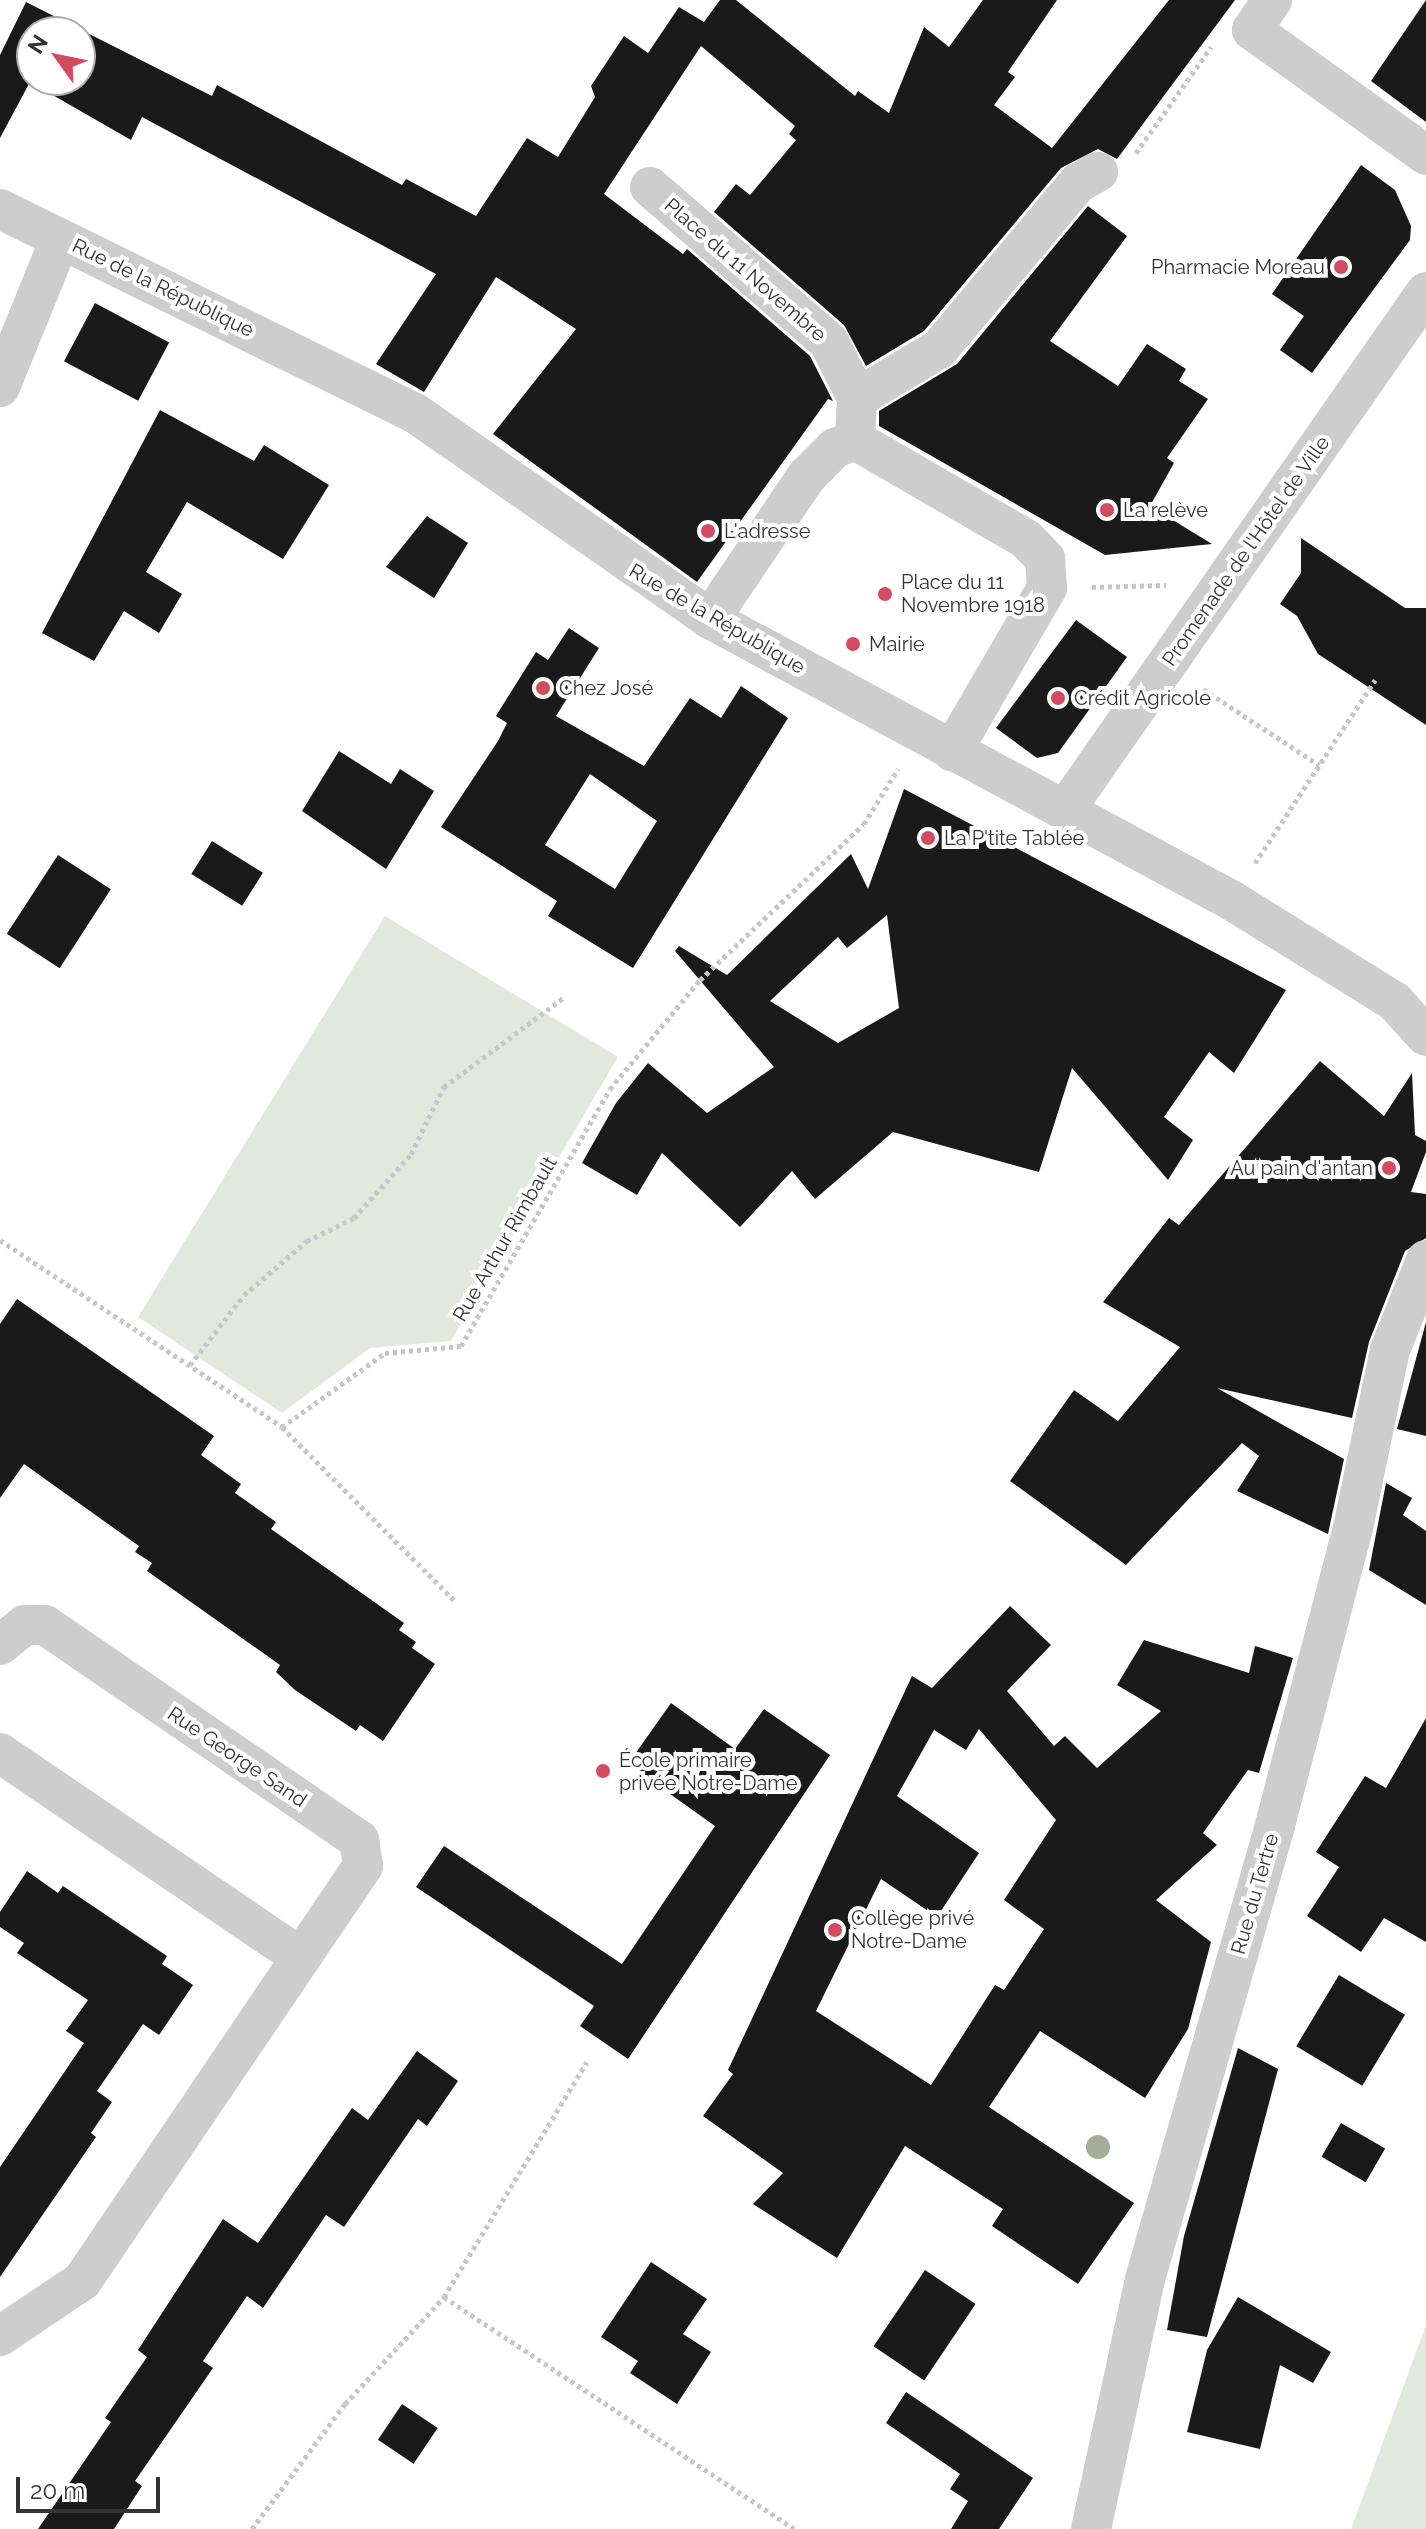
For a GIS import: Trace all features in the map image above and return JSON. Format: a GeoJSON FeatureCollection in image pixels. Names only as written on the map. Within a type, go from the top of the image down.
{"type":"FeatureCollection","features":[{"type":"Feature","properties":{"kind":"street"},"geometry":{"type":"LineString","coordinates":[[1262,15],[1426,155]]}},
{"type":"Feature","properties":{"kind":"street"},"geometry":{"type":"LineString","coordinates":[[857,398],[939,349],[1078,183],[1098,172]]}},
{"type":"Feature","properties":{"kind":"street","name":"Place du 11 Novembre"},"geometry":{"type":"LineString","coordinates":[[650,187],[829,342],[857,398],[855,440]]}},
{"type":"Feature","properties":{"kind":"street","name":"Rue de la République"},"geometry":{"type":"LineString","coordinates":[[0,209],[415,413],[710,619],[1231,900],[1394,1001],[1426,1036]]}},
{"type":"Feature","properties":{"kind":"street"},"geometry":{"type":"LineString","coordinates":[[0,387],[60,239]]}},
{"type":"Feature","properties":{"kind":"street","name":"Promenade de l'Hôtel de Ville"},"geometry":{"type":"LineString","coordinates":[[1065,810],[1426,292]]}},
{"type":"Feature","properties":{"kind":"street"},"geometry":{"type":"LineString","coordinates":[[710,619],[807,476],[835,448],[855,440],[1026,539],[1045,559],[1047,588],[936,743]]}},
{"type":"Feature","properties":{"kind":"street","name":"Rue du Tertre"},"geometry":{"type":"LineString","coordinates":[[1091,2529],[1142,2294],[1283,1795],[1353,1528],[1390,1350],[1426,1260]]}},
{"type":"Feature","properties":{"kind":"street","name":"Rue George Sand"},"geometry":{"type":"LineString","coordinates":[[0,1645],[25,1625],[45,1625],[359,1840],[363,1866],[82,2281],[0,2336]]}},
{"type":"Feature","properties":{"kind":"street"},"geometry":{"type":"LineString","coordinates":[[0,1753],[300,1957]]}},
{"type":"Feature","properties":{"kind":"path"},"geometry":{"type":"LineString","coordinates":[[1098,172],[1132,159],[1214,44],[1262,15]]}},
{"type":"Feature","properties":{"kind":"path"},"geometry":{"type":"LineString","coordinates":[[1047,588],[1222,584]]}},
{"type":"Feature","properties":{"kind":"path"},"geometry":{"type":"LineString","coordinates":[[1166,665],[1319,765]]}},
{"type":"Feature","properties":{"kind":"path"},"geometry":{"type":"LineString","coordinates":[[1231,900],[1375,680]]}},
{"type":"Feature","properties":{"kind":"path","name":"Rue Arthur Rimbault"},"geometry":{"type":"LineString","coordinates":[[282,1427],[385,1353],[461,1346],[610,1089],[700,980],[864,824],[936,743]]}},
{"type":"Feature","properties":{"kind":"path"},"geometry":{"type":"LineString","coordinates":[[190,1365],[244,1295],[307,1241],[354,1218],[411,1154],[444,1087],[563,998]]}},
{"type":"Feature","properties":{"kind":"path"},"geometry":{"type":"LineString","coordinates":[[0,1240],[282,1427],[455,1601]]}},
{"type":"Feature","properties":{"kind":"path"},"geometry":{"type":"LineString","coordinates":[[252,2529],[345,2404],[444,2297],[587,2062]]}},
{"type":"Feature","properties":{"kind":"path"},"geometry":{"type":"LineString","coordinates":[[444,2297],[794,2529]]}},
{"type":"Feature","properties":{"kind":"shaded area"},"geometry":{"type":"Polygon","coordinates":[[[385,916],[618,1057],[451,1341],[370,1348],[282,1413],[138,1317],[385,916]]]}},
{"type":"Feature","properties":{"kind":"shaded area"},"geometry":{"type":"Polygon","coordinates":[[[1426,2325],[1426,2529],[1351,2529],[1426,2325]]]}},
{"type":"Feature","properties":{"kind":"building"},"geometry":{"type":"Polygon","coordinates":[[[720,0],[736,0],[855,96],[858,91],[889,113],[924,27],[949,47],[983,0],[1057,0],[1008,72],[1015,77],[994,105],[1052,148],[1169,0],[1235,0],[1117,159],[1098,149],[1061,168],[924,331],[866,366],[844,325],[714,212],[736,184],[750,195],[796,140],[789,134],[795,126],[701,46],[604,194],[683,254],[687,249],[810,356],[833,401],[828,399],[697,582],[493,434],[576,329],[496,277],[424,392],[376,364],[436,274],[142,117],[131,140],[54,96],[96,96],[96,37],[212,96],[217,85],[402,185],[406,179],[476,216],[527,138],[558,157],[595,97],[591,86],[624,36],[648,53],[679,7],[704,22],[720,0]]]}},
{"type":"Feature","properties":{"kind":"building"},"geometry":{"type":"Polygon","coordinates":[[[1426,0],[1426,122],[1371,81],[1426,0]]]}},
{"type":"Feature","properties":{"kind":"building"},"geometry":{"type":"Polygon","coordinates":[[[26,2],[54,16],[19,16],[26,2]]]}},
{"type":"Feature","properties":{"kind":"building"},"geometry":{"type":"Polygon","coordinates":[[[16,22],[16,96],[22,96],[0,138],[0,55],[16,22]]]}},
{"type":"Feature","properties":{"kind":"building","name":"Pharmacie Moreau"},"geometry":{"type":"Polygon","coordinates":[[[1361,165],[1395,190],[1411,226],[1410,240],[1312,373],[1280,350],[1304,316],[1272,294],[1361,165]]]}},
{"type":"Feature","properties":{"kind":"building"},"geometry":{"type":"Polygon","coordinates":[[[1088,206],[1127,236],[1050,341],[1118,386],[1147,344],[1186,369],[1179,381],[1208,399],[1167,458],[1174,463],[1150,506],[1212,544],[1105,555],[879,426],[879,411],[957,364],[1088,206]]]}},
{"type":"Feature","properties":{"kind":"building"},"geometry":{"type":"Polygon","coordinates":[[[95,303],[169,342],[138,401],[64,361],[95,303]]]}},
{"type":"Feature","properties":{"kind":"building"},"geometry":{"type":"Polygon","coordinates":[[[160,410],[254,461],[264,445],[329,485],[283,559],[187,502],[146,572],[182,594],[159,633],[124,611],[94,661],[42,633],[160,410]]]}},
{"type":"Feature","properties":{"kind":"building"},"geometry":{"type":"Polygon","coordinates":[[[427,516],[468,543],[434,598],[386,567],[427,516]]]}},
{"type":"Feature","properties":{"kind":"building"},"geometry":{"type":"Polygon","coordinates":[[[1301,538],[1405,608],[1426,608],[1426,725],[1318,654],[1297,616],[1280,604],[1301,573],[1301,538]]]}},
{"type":"Feature","properties":{"kind":"building","name":"Crédit Agricole"},"geometry":{"type":"Polygon","coordinates":[[[1076,620],[1127,657],[1058,753],[1037,758],[996,728],[1076,620]]]}},
{"type":"Feature","properties":{"kind":"building"},"geometry":{"type":"Polygon","coordinates":[[[569,628],[599,648],[556,716],[644,766],[690,698],[721,718],[741,686],[788,718],[633,968],[548,916],[557,901],[441,827],[498,741],[507,723],[496,716],[536,652],[548,660],[569,628]],[[590,774],[545,845],[615,889],[657,821],[590,774]]]}},
{"type":"Feature","properties":{"kind":"building"},"geometry":{"type":"Polygon","coordinates":[[[339,751],[391,784],[400,769],[434,791],[386,869],[302,811],[339,751]]]}},
{"type":"Feature","properties":{"kind":"building"},"geometry":{"type":"Polygon","coordinates":[[[904,789],[1286,990],[1234,1073],[1209,1052],[1164,1117],[1193,1140],[1168,1180],[1072,1068],[1039,1172],[893,1132],[815,1199],[792,1171],[740,1227],[662,1153],[637,1195],[582,1163],[616,1103],[648,1063],[707,1113],[774,1067],[675,951],[679,946],[727,975],[851,854],[868,889],[904,789]],[[887,915],[847,948],[838,937],[770,1001],[838,1043],[899,1008],[887,915]]]}},
{"type":"Feature","properties":{"kind":"building"},"geometry":{"type":"Polygon","coordinates":[[[212,841],[263,873],[242,906],[191,874],[212,841]]]}},
{"type":"Feature","properties":{"kind":"building"},"geometry":{"type":"Polygon","coordinates":[[[58,855],[111,889],[60,968],[7,934],[58,855]]]}},
{"type":"Feature","properties":{"kind":"building"},"geometry":{"type":"Polygon","coordinates":[[[1320,1061],[1384,1116],[1412,1073],[1415,1135],[1426,1141],[1426,1152],[1411,1192],[1426,1194],[1426,1238],[1405,1251],[1369,1342],[1352,1418],[1217,1388],[1344,1459],[1328,1534],[1237,1491],[1259,1456],[1242,1443],[1126,1565],[1010,1481],[1074,1390],[1118,1421],[1180,1347],[1103,1302],[1169,1218],[1179,1225],[1320,1061]]]}},
{"type":"Feature","properties":{"kind":"building"},"geometry":{"type":"Polygon","coordinates":[[[17,1299],[214,1436],[201,1455],[241,1484],[235,1493],[276,1522],[271,1529],[404,1623],[399,1630],[416,1642],[412,1648],[435,1664],[383,1741],[360,1725],[356,1731],[295,1690],[276,1672],[280,1665],[147,1571],[152,1563],[135,1552],[139,1546],[24,1464],[0,1498],[0,1324],[17,1299]]]}},
{"type":"Feature","properties":{"kind":"building"},"geometry":{"type":"Polygon","coordinates":[[[1426,1322],[1426,1436],[1397,1429],[1426,1322]]]}},
{"type":"Feature","properties":{"kind":"building"},"geometry":{"type":"Polygon","coordinates":[[[1386,1483],[1412,1498],[1403,1515],[1426,1531],[1426,1605],[1369,1570],[1386,1483]]]}},
{"type":"Feature","properties":{"kind":"building"},"geometry":{"type":"Polygon","coordinates":[[[1010,1606],[1051,1645],[1007,1691],[1054,1746],[1065,1736],[1097,1768],[1161,1711],[1117,1685],[1144,1640],[1249,1673],[1255,1646],[1293,1658],[1259,1773],[1248,1770],[1203,1833],[1217,1845],[1156,1900],[1211,1942],[1188,2029],[1145,2098],[1040,2031],[989,2107],[1134,2203],[1078,2284],[992,2226],[1003,2209],[905,2146],[837,2258],[753,2204],[783,2173],[703,2116],[733,2074],[728,2070],[912,1676],[932,1688],[1010,1606]],[[979,1729],[966,1750],[934,1730],[897,1796],[979,1853],[937,1917],[881,1879],[816,2011],[931,2085],[995,1985],[1004,1990],[1044,1929],[1004,1900],[1056,1820],[979,1729]]]}},
{"type":"Feature","properties":{"kind":"building"},"geometry":{"type":"Polygon","coordinates":[[[671,1703],[735,1749],[764,1709],[830,1755],[628,2059],[580,2026],[594,2006],[416,1887],[444,1846],[622,1964],[715,1826],[628,1764],[671,1703]]]}},
{"type":"Feature","properties":{"kind":"building"},"geometry":{"type":"Polygon","coordinates":[[[1426,1718],[1426,1942],[1384,1918],[1361,1952],[1307,1916],[1339,1867],[1316,1852],[1365,1776],[1386,1788],[1426,1718]]]}},
{"type":"Feature","properties":{"kind":"building"},"geometry":{"type":"Polygon","coordinates":[[[27,1871],[58,1893],[63,1886],[167,1956],[162,1964],[193,1985],[159,2035],[143,2024],[97,2091],[112,2102],[91,2133],[96,2137],[0,2277],[0,2167],[84,2043],[66,2031],[88,2000],[17,1953],[24,1943],[0,1927],[0,1912],[27,1871]]]}},
{"type":"Feature","properties":{"kind":"building"},"geometry":{"type":"Polygon","coordinates":[[[1339,1975],[1405,2015],[1362,2086],[1296,2046],[1339,1975]]]}},
{"type":"Feature","properties":{"kind":"building"},"geometry":{"type":"Polygon","coordinates":[[[1238,2048],[1278,2069],[1207,2337],[1167,2330],[1184,2236],[1238,2048]]]}},
{"type":"Feature","properties":{"kind":"building"},"geometry":{"type":"Polygon","coordinates":[[[417,2051],[458,2081],[427,2126],[418,2119],[344,2227],[326,2215],[263,2308],[247,2296],[203,2361],[213,2368],[135,2481],[142,2486],[114,2529],[38,2529],[111,2422],[105,2418],[147,2357],[138,2350],[223,2219],[258,2243],[352,2108],[368,2120],[417,2051]]]}},
{"type":"Feature","properties":{"kind":"building"},"geometry":{"type":"Polygon","coordinates":[[[1341,2123],[1385,2148],[1366,2182],[1322,2157],[1341,2123]]]}},
{"type":"Feature","properties":{"kind":"building"},"geometry":{"type":"Polygon","coordinates":[[[651,2262],[707,2299],[683,2334],[711,2352],[677,2404],[630,2373],[638,2361],[601,2337],[651,2262]]]}},
{"type":"Feature","properties":{"kind":"building"},"geometry":{"type":"Polygon","coordinates":[[[925,2270],[976,2304],[924,2380],[874,2346],[925,2270]]]}},
{"type":"Feature","properties":{"kind":"building"},"geometry":{"type":"Polygon","coordinates":[[[1238,2297],[1331,2352],[1313,2383],[1280,2365],[1260,2449],[1187,2432],[1207,2350],[1238,2297]]]}},
{"type":"Feature","properties":{"kind":"building"},"geometry":{"type":"Polygon","coordinates":[[[906,2392],[1033,2478],[999,2529],[951,2529],[968,2501],[950,2489],[960,2474],[886,2423],[906,2392]]]}},
{"type":"Feature","properties":{"kind":"building"},"geometry":{"type":"Polygon","coordinates":[[[402,2404],[438,2428],[414,2464],[378,2440],[402,2404]]]}},
{"type":"Feature","properties":{"kind":"place","name":"Pharmacie Moreau"},"geometry":{"type":"Point","coordinates":[1341,267]}},
{"type":"Feature","properties":{"kind":"place","name":"La relève"},"geometry":{"type":"Point","coordinates":[1107,510]}},
{"type":"Feature","properties":{"kind":"place","name":"L'adresse"},"geometry":{"type":"Point","coordinates":[708,531]}},
{"type":"Feature","properties":{"kind":"place","name":"Place du 11 Novembre 1918"},"geometry":{"type":"Point","coordinates":[885,594]}},
{"type":"Feature","properties":{"kind":"place","name":"Mairie"},"geometry":{"type":"Point","coordinates":[853,644]}},
{"type":"Feature","properties":{"kind":"place","name":"Chez José"},"geometry":{"type":"Point","coordinates":[543,688]}},
{"type":"Feature","properties":{"kind":"place","name":"Crédit Agricole"},"geometry":{"type":"Point","coordinates":[1058,698]}},
{"type":"Feature","properties":{"kind":"place","name":"La P'tite Tablée"},"geometry":{"type":"Point","coordinates":[928,838]}},
{"type":"Feature","properties":{"kind":"place","name":"Au pain d'antan"},"geometry":{"type":"Point","coordinates":[1389,1168]}},
{"type":"Feature","properties":{"kind":"place","name":"École primaire privée Notre-Dame"},"geometry":{"type":"Point","coordinates":[603,1771]}},
{"type":"Feature","properties":{"kind":"place","name":"Collège privé Notre-Dame"},"geometry":{"type":"Point","coordinates":[835,1930]}}]}
